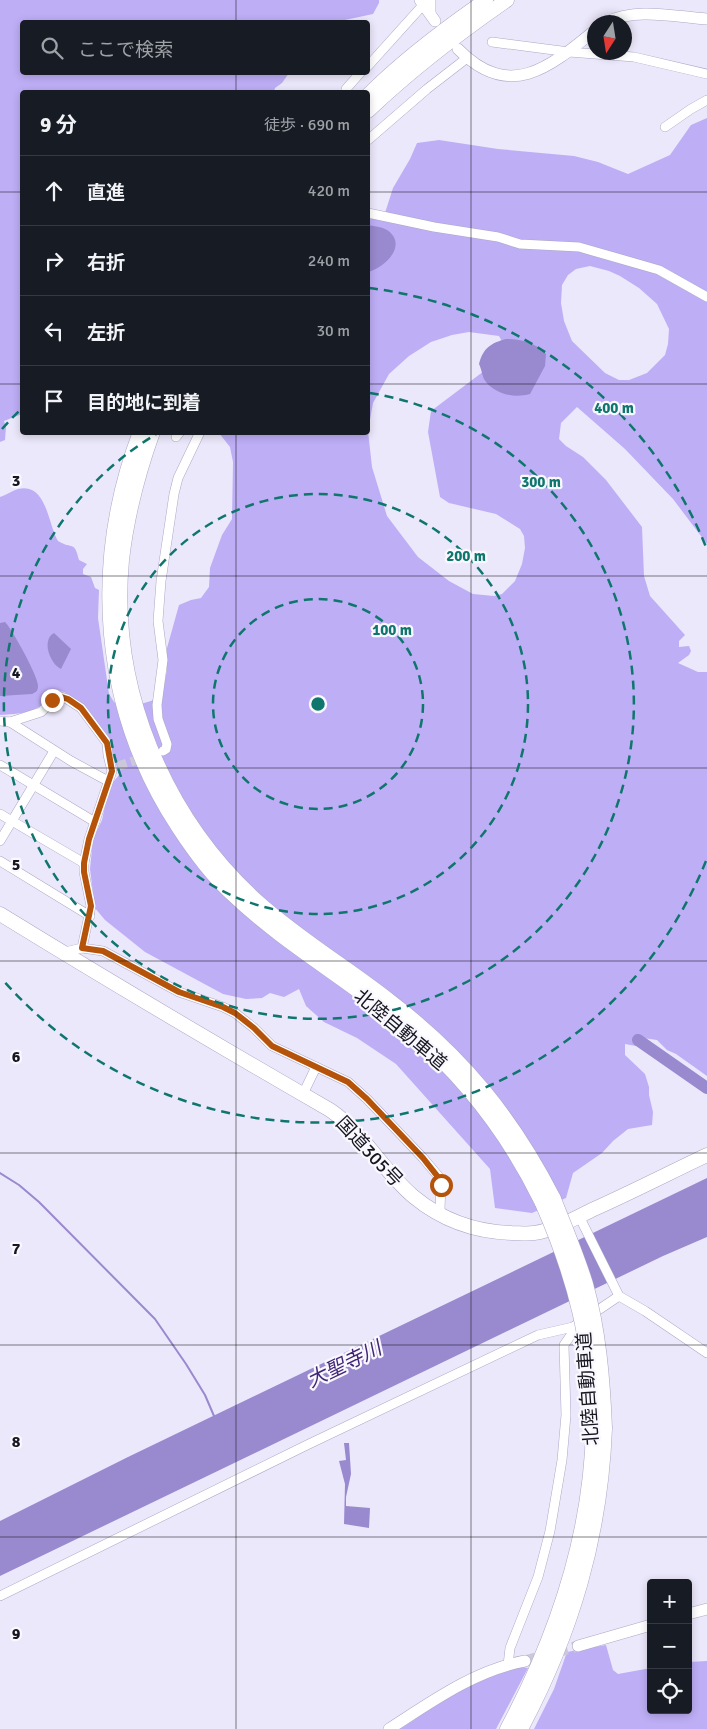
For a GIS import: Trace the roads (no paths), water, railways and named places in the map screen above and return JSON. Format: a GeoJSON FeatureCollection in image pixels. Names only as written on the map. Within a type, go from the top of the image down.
{"type":"FeatureCollection","features":[{"type":"Feature","properties":{"kind":"highway"},"geometry":{"type":"LineString","coordinates":[[370,92],[471,0]]}},
{"type":"Feature","properties":{"kind":"highway"},"geometry":{"type":"LineString","coordinates":[[404,62],[434,37],[486,0]]}},
{"type":"Feature","properties":{"kind":"highway"},"geometry":{"type":"LineString","coordinates":[[370,109],[410,72],[507,0]]}},
{"type":"Feature","properties":{"kind":"highway","name":"北陸自動車道"},"geometry":{"type":"LineString","coordinates":[[139,435],[125,476],[113,535],[110,562],[109,614],[111,642],[121,697],[138,750],[158,795],[186,839],[207,867],[229,891],[279,935],[410,1031],[456,1075],[477,1099],[548,1201]]}},
{"type":"Feature","properties":{"kind":"highway","name":"北陸自動車道"},"geometry":{"type":"LineString","coordinates":[[152,435],[137,479],[125,535],[122,563],[121,615],[124,649],[132,694],[149,746],[170,790],[183,813],[216,858],[259,903],[311,944],[371,986],[416,1021],[464,1066],[504,1115],[522,1140],[548,1201],[577,1258],[592,1309],[602,1365],[599,1428],[601,1485],[597,1515],[583,1577],[562,1641],[521,1729]]}},
{"type":"Feature","properties":{"kind":"highway","name":"国道305号"},"geometry":{"type":"LineString","coordinates":[[0,914],[149,1005],[330,1110],[348,1123],[414,1197],[442,1216],[464,1225],[486,1231],[534,1233],[580,1220],[707,1155]]}},
{"type":"Feature","properties":{"kind":"highway","name":"北陸自動車道"},"geometry":{"type":"LineString","coordinates":[[507,1729],[543,1654],[571,1574],[584,1521],[599,1428]]}},
{"type":"Feature","properties":{"kind":"main road"},"geometry":{"type":"LineString","coordinates":[[425,2],[433,18]]}},
{"type":"Feature","properties":{"kind":"main road"},"geometry":{"type":"LineString","coordinates":[[632,16],[646,15],[707,19]]}},
{"type":"Feature","properties":{"kind":"main road"},"geometry":{"type":"LineString","coordinates":[[458,49],[467,58],[485,70],[495,74],[518,76],[543,68],[569,52],[587,37]]}},
{"type":"Feature","properties":{"kind":"main road"},"geometry":{"type":"LineString","coordinates":[[692,1613],[707,1609]]}},
{"type":"Feature","properties":{"kind":"main road"},"geometry":{"type":"LineString","coordinates":[[578,1646],[647,1626]]}},
{"type":"Feature","properties":{"kind":"main road"},"geometry":{"type":"LineString","coordinates":[[389,1729],[472,1679],[525,1660]]}},
{"type":"Feature","properties":{"kind":"street"},"geometry":{"type":"LineString","coordinates":[[370,64],[425,2]]}},
{"type":"Feature","properties":{"kind":"street"},"geometry":{"type":"LineString","coordinates":[[492,42],[569,52],[634,57],[707,74]]}},
{"type":"Feature","properties":{"kind":"street"},"geometry":{"type":"LineString","coordinates":[[370,138],[427,89],[467,58]]}},
{"type":"Feature","properties":{"kind":"street"},"geometry":{"type":"LineString","coordinates":[[346,89],[358,75]]}},
{"type":"Feature","properties":{"kind":"street"},"geometry":{"type":"LineString","coordinates":[[666,126],[707,100]]}},
{"type":"Feature","properties":{"kind":"street"},"geometry":{"type":"LineString","coordinates":[[370,213],[434,227],[498,237],[520,244],[579,247],[668,273],[707,297]]}},
{"type":"Feature","properties":{"kind":"street"},"geometry":{"type":"LineString","coordinates":[[163,751],[166,749],[167,744],[158,723],[157,705],[163,660],[158,621],[161,581],[174,494],[181,472],[199,435]]}},
{"type":"Feature","properties":{"kind":"street"},"geometry":{"type":"LineString","coordinates":[[5,722],[41,712],[52,700],[58,696],[63,697],[81,708],[107,743],[108,755],[115,767],[108,781],[84,863],[91,906],[82,948]]}},
{"type":"Feature","properties":{"kind":"street"},"geometry":{"type":"LineString","coordinates":[[5,722],[108,781]]}},
{"type":"Feature","properties":{"kind":"street"},"geometry":{"type":"LineString","coordinates":[[0,841],[54,751]]}},
{"type":"Feature","properties":{"kind":"street"},"geometry":{"type":"LineString","coordinates":[[0,765],[95,822]]}},
{"type":"Feature","properties":{"kind":"street"},"geometry":{"type":"LineString","coordinates":[[0,814],[84,863]]}},
{"type":"Feature","properties":{"kind":"street"},"geometry":{"type":"LineString","coordinates":[[0,861],[90,916]]}},
{"type":"Feature","properties":{"kind":"street"},"geometry":{"type":"LineString","coordinates":[[64,952],[82,948],[103,951],[179,992],[235,1013],[272,1046],[348,1082],[367,1099],[423,1158],[438,1177],[441,1185],[440,1209],[442,1216]]}},
{"type":"Feature","properties":{"kind":"street"},"geometry":{"type":"LineString","coordinates":[[302,1094],[316,1066]]}},
{"type":"Feature","properties":{"kind":"street"},"geometry":{"type":"LineString","coordinates":[[580,1220],[619,1296],[707,1352]]}},
{"type":"Feature","properties":{"kind":"street"},"geometry":{"type":"LineString","coordinates":[[0,1596],[300,1448],[538,1335],[574,1327],[619,1296]]}},
{"type":"Feature","properties":{"kind":"street"},"geometry":{"type":"LineString","coordinates":[[508,1665],[510,1648],[538,1577],[550,1531],[562,1460],[566,1415],[564,1345],[573,1332],[574,1327]]}},
{"type":"Feature","properties":{"kind":"water"},"geometry":{"type":"Polygon","coordinates":[[[370,225],[387,230],[396,242],[392,255],[370,271],[370,225]]]}},
{"type":"Feature","properties":{"kind":"water"},"geometry":{"type":"Polygon","coordinates":[[[506,339],[528,342],[546,354],[545,366],[530,394],[518,396],[501,393],[490,386],[484,378],[479,364],[485,350],[492,344],[506,339]]]}},
{"type":"Feature","properties":{"kind":"water"},"geometry":{"type":"Polygon","coordinates":[[[5,622],[24,653],[37,681],[38,689],[32,694],[0,696],[0,623],[5,622]]]}},
{"type":"Feature","properties":{"kind":"water"},"geometry":{"type":"Polygon","coordinates":[[[54,633],[71,649],[61,669],[53,662],[48,652],[48,641],[54,633]]]}},
{"type":"Feature","properties":{"kind":"water","name":"大聖寺川"},"geometry":{"type":"Polygon","coordinates":[[[707,1178],[707,1237],[663,1256],[0,1576],[0,1521],[128,1457],[707,1178]]]}},
{"type":"Feature","properties":{"kind":"water"},"geometry":{"type":"Polygon","coordinates":[[[344,1443],[349,1443],[351,1474],[346,1506],[370,1508],[369,1528],[344,1524],[345,1484],[339,1461],[346,1460],[344,1443]]]}},
{"type":"Feature","properties":{"kind":"waterway"},"geometry":{"type":"LineString","coordinates":[[638,1040],[707,1088]]}},
{"type":"Feature","properties":{"kind":"waterway"},"geometry":{"type":"LineString","coordinates":[[0,1173],[19,1185],[39,1202],[155,1319],[205,1395],[214,1416]]}},
{"type":"Feature","properties":{"kind":"tunnel"},"geometry":{"type":"LineString","coordinates":[[118,766],[146,757]]}},
{"type":"Feature","properties":{"kind":"tunnel"},"geometry":{"type":"LineString","coordinates":[[525,1661],[578,1646]]}}]}
